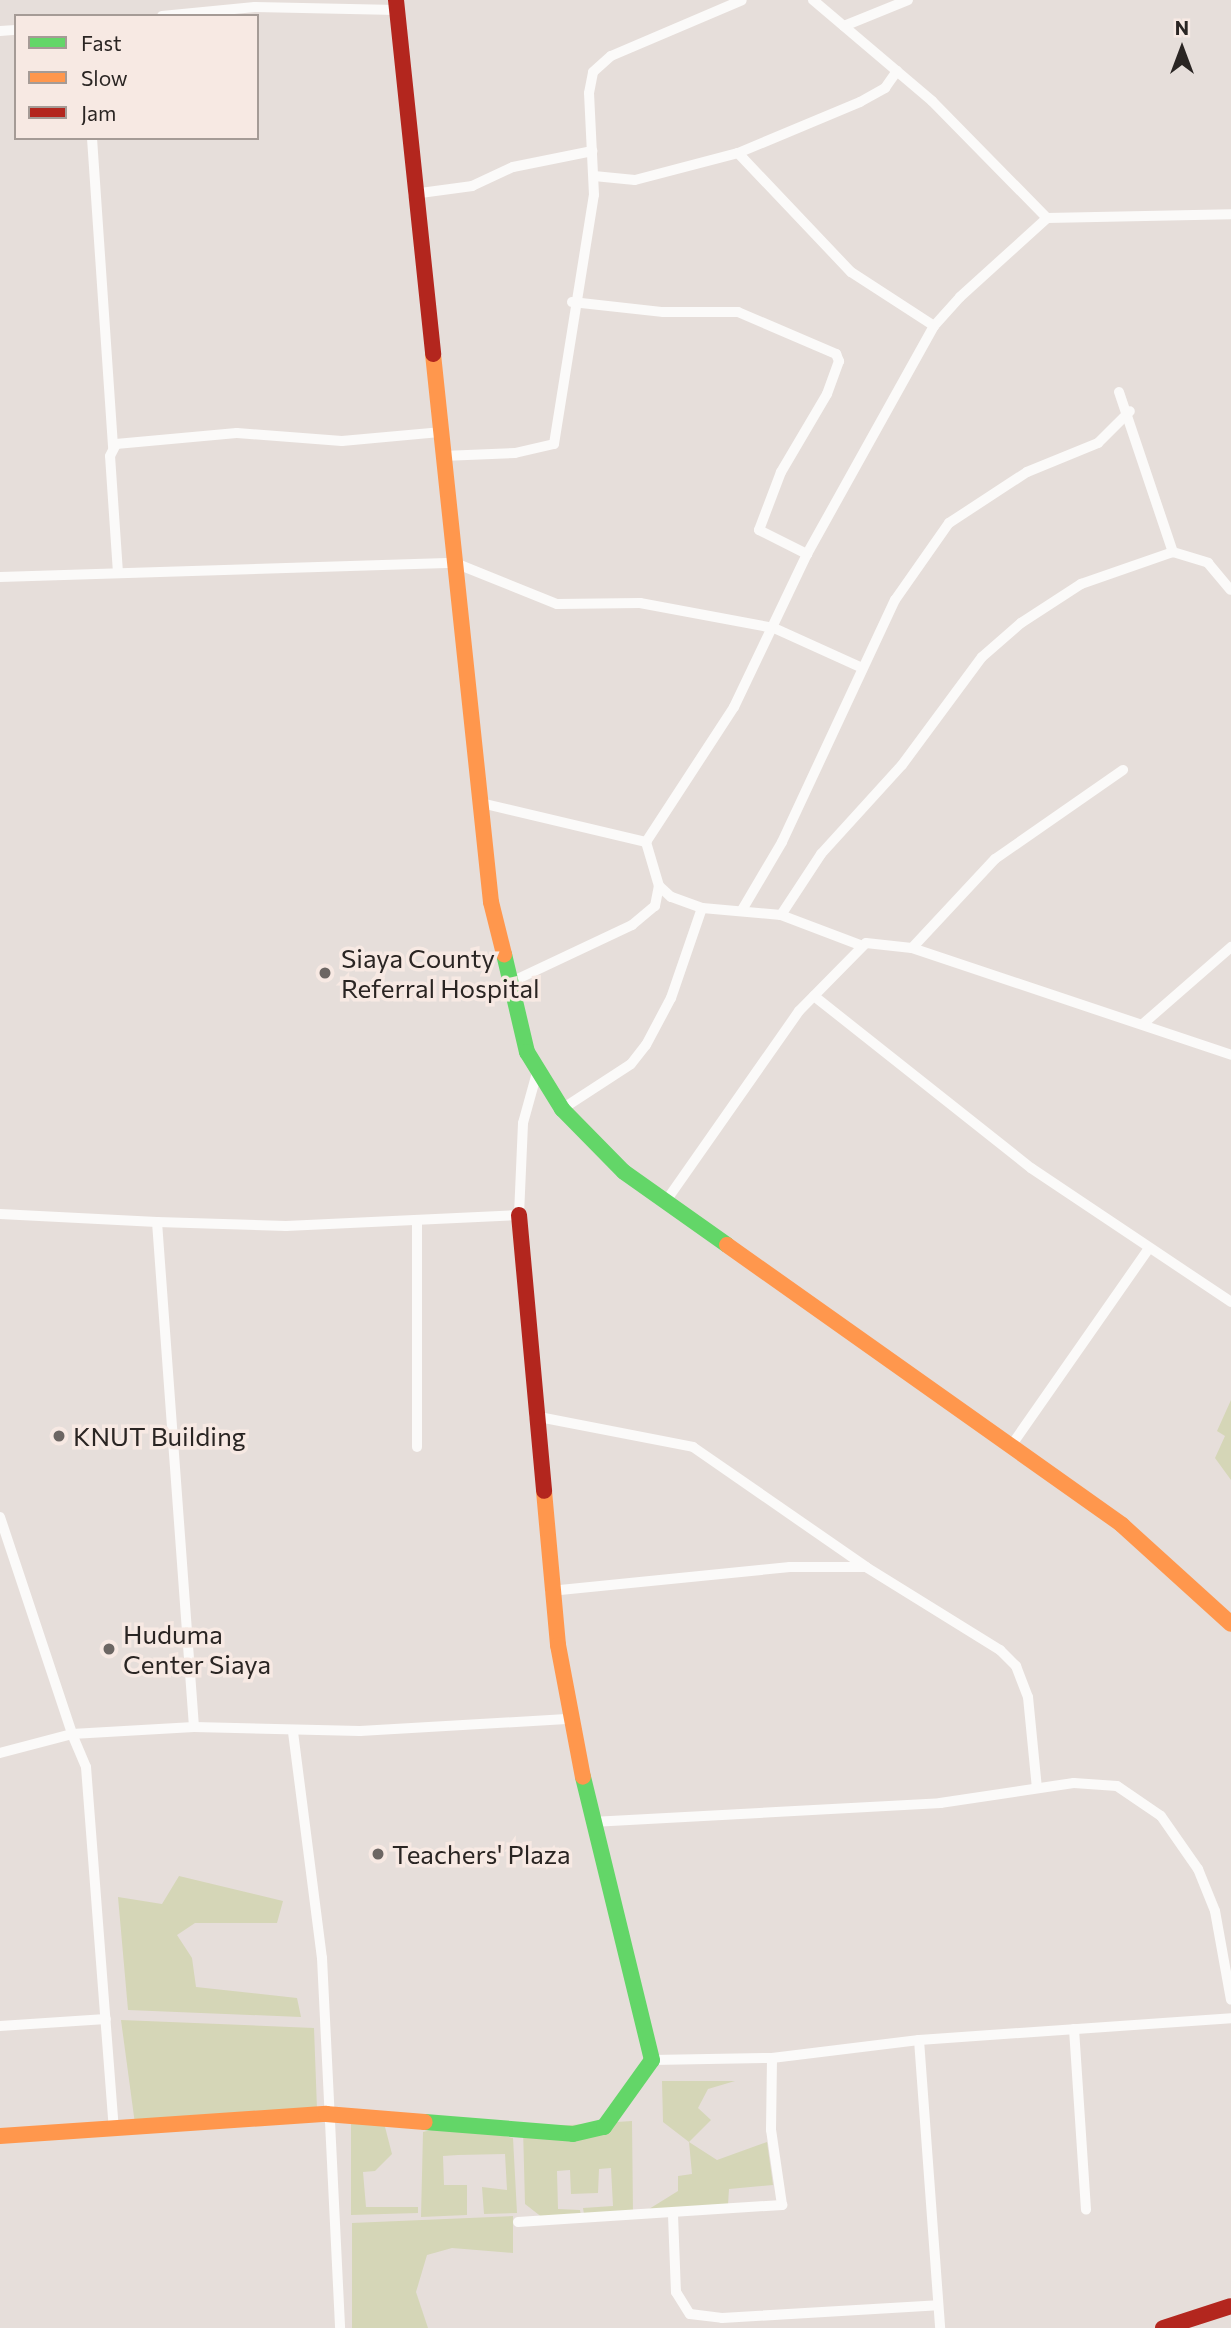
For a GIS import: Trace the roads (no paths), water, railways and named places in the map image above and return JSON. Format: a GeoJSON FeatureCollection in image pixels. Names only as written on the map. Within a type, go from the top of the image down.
{"type":"FeatureCollection","features":[{"type":"Feature","properties":{"kind":"main road"},"geometry":{"type":"LineString","coordinates":[[397,5],[413,194],[481,803],[506,984],[538,1069],[562,1109],[606,1156],[1132,1533],[1231,1623]]}},
{"type":"Feature","properties":{"kind":"main road"},"geometry":{"type":"LineString","coordinates":[[0,2136],[326,2115],[593,2132],[617,2112],[652,2060],[592,1822],[571,1719],[550,1591],[519,1215]]}},
{"type":"Feature","properties":{"kind":"main road"},"geometry":{"type":"LineString","coordinates":[[1163,2328],[1231,2306]]}},
{"type":"Feature","properties":{"kind":"street"},"geometry":{"type":"LineString","coordinates":[[443,456],[554,444],[572,302],[594,176],[589,84],[600,62],[742,0]]}},
{"type":"Feature","properties":{"kind":"street"},"geometry":{"type":"LineString","coordinates":[[813,0],[897,71],[1047,218]]}},
{"type":"Feature","properties":{"kind":"street"},"geometry":{"type":"LineString","coordinates":[[844,26],[908,0]]}},
{"type":"Feature","properties":{"kind":"street"},"geometry":{"type":"LineString","coordinates":[[183,14],[255,7],[397,5]]}},
{"type":"Feature","properties":{"kind":"street"},"geometry":{"type":"LineString","coordinates":[[594,176],[635,180],[738,153],[860,102],[885,88],[897,71]]}},
{"type":"Feature","properties":{"kind":"street"},"geometry":{"type":"LineString","coordinates":[[92,140],[113,447],[118,573]]}},
{"type":"Feature","properties":{"kind":"street"},"geometry":{"type":"LineString","coordinates":[[413,194],[472,186],[513,167],[592,150]]}},
{"type":"Feature","properties":{"kind":"street"},"geometry":{"type":"LineString","coordinates":[[738,153],[851,272],[934,326]]}},
{"type":"Feature","properties":{"kind":"street"},"geometry":{"type":"LineString","coordinates":[[506,984],[632,925],[655,906],[659,886],[646,842],[734,707],[807,554],[934,326],[1047,218],[1231,214]]}},
{"type":"Feature","properties":{"kind":"street"},"geometry":{"type":"LineString","coordinates":[[572,302],[663,312],[738,312],[835,354],[839,361],[827,394],[781,472],[759,530],[807,554]]}},
{"type":"Feature","properties":{"kind":"street"},"geometry":{"type":"LineString","coordinates":[[1119,392],[1130,411],[1173,552]]}},
{"type":"Feature","properties":{"kind":"street"},"geometry":{"type":"LineString","coordinates":[[742,910],[782,842],[862,668],[879,643],[895,600],[949,523],[1027,472],[1098,443],[1130,411]]}},
{"type":"Feature","properties":{"kind":"street"},"geometry":{"type":"LineString","coordinates":[[113,447],[237,433],[342,441],[440,432]]}},
{"type":"Feature","properties":{"kind":"street"},"geometry":{"type":"LineString","coordinates":[[780,915],[821,854],[1003,637],[1081,584],[1173,552],[1208,563],[1231,590]]}},
{"type":"Feature","properties":{"kind":"street"},"geometry":{"type":"LineString","coordinates":[[0,577],[455,563],[557,604],[648,604],[774,628],[862,668]]}},
{"type":"Feature","properties":{"kind":"street"},"geometry":{"type":"LineString","coordinates":[[912,948],[995,859],[1123,771]]}},
{"type":"Feature","properties":{"kind":"street"},"geometry":{"type":"LineString","coordinates":[[481,803],[646,842]]}},
{"type":"Feature","properties":{"kind":"street"},"geometry":{"type":"LineString","coordinates":[[659,886],[702,908],[780,915],[860,945],[912,948],[1144,1023],[1231,1055]]}},
{"type":"Feature","properties":{"kind":"street"},"geometry":{"type":"LineString","coordinates":[[562,1109],[631,1064],[646,1045],[671,998],[702,908]]}},
{"type":"Feature","properties":{"kind":"street"},"geometry":{"type":"LineString","coordinates":[[666,1201],[814,996],[860,945]]}},
{"type":"Feature","properties":{"kind":"street"},"geometry":{"type":"LineString","coordinates":[[1144,1023],[1231,947]]}},
{"type":"Feature","properties":{"kind":"street"},"geometry":{"type":"LineString","coordinates":[[814,996],[1031,1168],[1231,1302]]}},
{"type":"Feature","properties":{"kind":"street"},"geometry":{"type":"LineString","coordinates":[[0,1214],[235,1227],[519,1215],[523,1123],[538,1069]]}},
{"type":"Feature","properties":{"kind":"street"},"geometry":{"type":"LineString","coordinates":[[417,1221],[417,1447]]}},
{"type":"Feature","properties":{"kind":"street"},"geometry":{"type":"LineString","coordinates":[[157,1222],[194,1727]]}},
{"type":"Feature","properties":{"kind":"street"},"geometry":{"type":"LineString","coordinates":[[1011,1446],[1149,1248]]}},
{"type":"Feature","properties":{"kind":"street"},"geometry":{"type":"LineString","coordinates":[[534,1416],[693,1447],[866,1567],[1009,1656],[1028,1698],[1037,1788]]}},
{"type":"Feature","properties":{"kind":"street"},"geometry":{"type":"LineString","coordinates":[[0,1517],[93,1798],[114,2128]]}},
{"type":"Feature","properties":{"kind":"street"},"geometry":{"type":"LineString","coordinates":[[550,1591],[790,1567],[866,1567]]}},
{"type":"Feature","properties":{"kind":"street"},"geometry":{"type":"LineString","coordinates":[[0,1753],[72,1734],[194,1727],[293,1732],[571,1719]]}},
{"type":"Feature","properties":{"kind":"street"},"geometry":{"type":"LineString","coordinates":[[293,1732],[322,1958],[326,2115],[335,2152],[340,2328]]}},
{"type":"Feature","properties":{"kind":"street"},"geometry":{"type":"LineString","coordinates":[[592,1822],[931,1804],[1037,1788],[1117,1786],[1161,1816],[1206,1886],[1231,2000]]}},
{"type":"Feature","properties":{"kind":"street"},"geometry":{"type":"LineString","coordinates":[[652,2060],[772,2058],[919,2040],[1231,2018]]}},
{"type":"Feature","properties":{"kind":"street"},"geometry":{"type":"LineString","coordinates":[[0,2026],[106,2019]]}},
{"type":"Feature","properties":{"kind":"street"},"geometry":{"type":"LineString","coordinates":[[1074,2029],[1086,2210]]}},
{"type":"Feature","properties":{"kind":"street"},"geometry":{"type":"LineString","coordinates":[[919,2040],[940,2328]]}},
{"type":"Feature","properties":{"kind":"street"},"geometry":{"type":"LineString","coordinates":[[518,2222],[673,2215],[782,2205],[771,2130],[772,2058]]}},
{"type":"Feature","properties":{"kind":"street"},"geometry":{"type":"LineString","coordinates":[[673,2215],[678,2304],[690,2314],[722,2318],[938,2305]]}},
{"type":"Feature","properties":{"kind":"place","name":"Siaya County Referral Hospital"},"geometry":{"type":"Point","coordinates":[325,973]}},
{"type":"Feature","properties":{"kind":"place","name":"KNUT Building"},"geometry":{"type":"Point","coordinates":[59,1436]}},
{"type":"Feature","properties":{"kind":"place","name":"Huduma Center Siaya"},"geometry":{"type":"Point","coordinates":[109,1649]}},
{"type":"Feature","properties":{"kind":"place","name":"Teachers' Plaza"},"geometry":{"type":"Point","coordinates":[378,1854]}}]}
